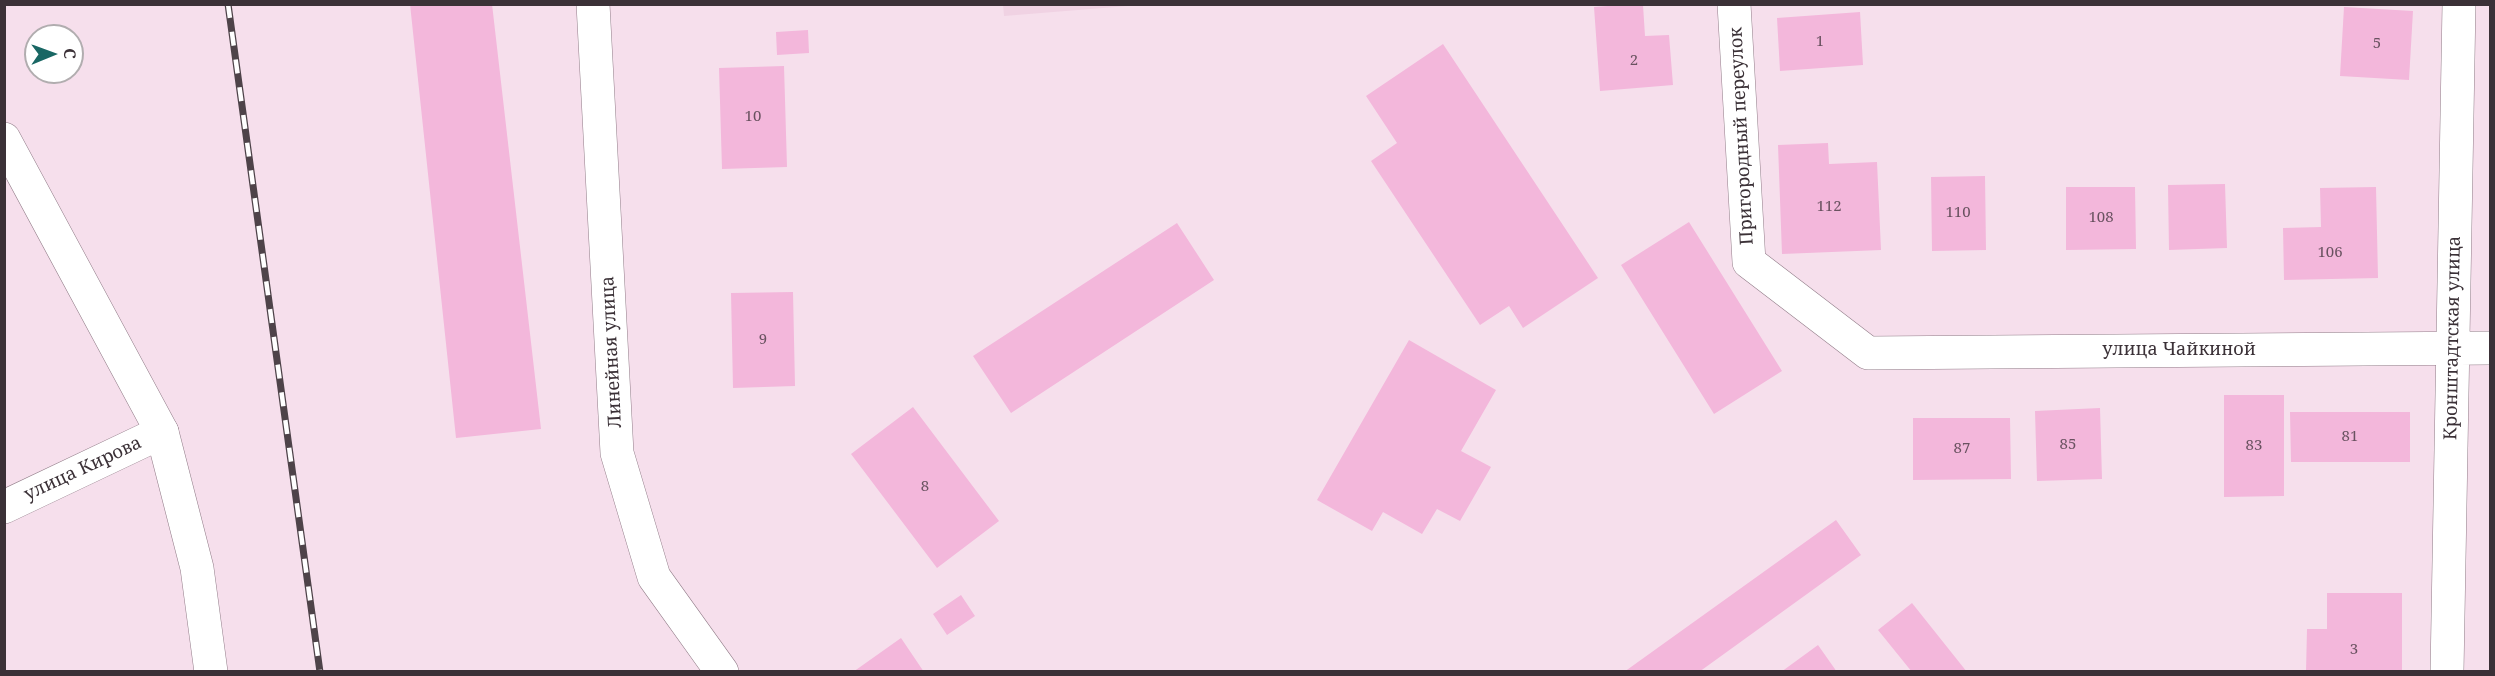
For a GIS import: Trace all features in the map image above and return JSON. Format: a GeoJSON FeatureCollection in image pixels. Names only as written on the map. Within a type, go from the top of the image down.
{"type":"FeatureCollection","features":[{"type":"Feature","properties":{"kind":"street","name":"Линейная улица"},"geometry":{"type":"LineString","coordinates":[[593,4],[617,453],[654,577],[722,672]]}},
{"type":"Feature","properties":{"kind":"street","name":"Пригородный переулок"},"geometry":{"type":"LineString","coordinates":[[1734,4],[1749,262],[1868,353]]}},
{"type":"Feature","properties":{"kind":"street","name":"Кронштадтская улица"},"geometry":{"type":"LineString","coordinates":[[2447,672],[2459,4]]}},
{"type":"Feature","properties":{"kind":"street"},"geometry":{"type":"LineString","coordinates":[[4,139],[162,432],[196,568],[211,672]]}},
{"type":"Feature","properties":{"kind":"street","name":"улица Чайкиной"},"geometry":{"type":"LineString","coordinates":[[1868,353],[2490,348]]}},
{"type":"Feature","properties":{"kind":"street","name":"улица Кирова"},"geometry":{"type":"LineString","coordinates":[[4,507],[162,432]]}},
{"type":"Feature","properties":{"kind":"shaded area"},"geometry":{"type":"Polygon","coordinates":[[[1003,4],[1140,4],[1140,5],[1004,16],[1003,4]]]}},
{"type":"Feature","properties":{"kind":"building"},"geometry":{"type":"Polygon","coordinates":[[[410,4],[492,4],[541,429],[456,438],[410,4]]]}},
{"type":"Feature","properties":{"kind":"building"},"geometry":{"type":"Polygon","coordinates":[[[1643,5],[1645,36],[1669,35],[1673,85],[1600,91],[1594,7],[1643,5]]]}},
{"type":"Feature","properties":{"kind":"building"},"geometry":{"type":"Polygon","coordinates":[[[2344,7],[2413,11],[2409,80],[2340,76],[2344,7]]]}},
{"type":"Feature","properties":{"kind":"building"},"geometry":{"type":"Polygon","coordinates":[[[1860,12],[1863,65],[1780,71],[1777,18],[1860,12]]]}},
{"type":"Feature","properties":{"kind":"building"},"geometry":{"type":"Polygon","coordinates":[[[808,30],[809,53],[777,55],[776,32],[808,30]]]}},
{"type":"Feature","properties":{"kind":"building"},"geometry":{"type":"Polygon","coordinates":[[[1443,44],[1598,278],[1523,328],[1509,306],[1480,325],[1371,161],[1397,143],[1366,96],[1443,44]]]}},
{"type":"Feature","properties":{"kind":"building"},"geometry":{"type":"Polygon","coordinates":[[[784,66],[787,167],[722,169],[719,68],[784,66]]]}},
{"type":"Feature","properties":{"kind":"building"},"geometry":{"type":"Polygon","coordinates":[[[1828,143],[1829,164],[1877,162],[1881,250],[1782,254],[1778,145],[1828,143]]]}},
{"type":"Feature","properties":{"kind":"building"},"geometry":{"type":"Polygon","coordinates":[[[1985,176],[1986,250],[1932,251],[1931,177],[1985,176]]]}},
{"type":"Feature","properties":{"kind":"building"},"geometry":{"type":"Polygon","coordinates":[[[2225,184],[2227,248],[2169,250],[2168,185],[2225,184]]]}},
{"type":"Feature","properties":{"kind":"building"},"geometry":{"type":"Polygon","coordinates":[[[2066,187],[2135,187],[2136,249],[2066,250],[2066,187]]]}},
{"type":"Feature","properties":{"kind":"building"},"geometry":{"type":"Polygon","coordinates":[[[2376,187],[2378,278],[2284,280],[2283,228],[2321,227],[2320,188],[2376,187]]]}},
{"type":"Feature","properties":{"kind":"building"},"geometry":{"type":"Polygon","coordinates":[[[1689,222],[1782,371],[1714,414],[1621,265],[1689,222]]]}},
{"type":"Feature","properties":{"kind":"building"},"geometry":{"type":"Polygon","coordinates":[[[1177,223],[1214,280],[1011,413],[973,356],[1177,223]]]}},
{"type":"Feature","properties":{"kind":"building"},"geometry":{"type":"Polygon","coordinates":[[[793,292],[795,386],[733,388],[731,293],[793,292]]]}},
{"type":"Feature","properties":{"kind":"building"},"geometry":{"type":"Polygon","coordinates":[[[1409,340],[1496,390],[1461,451],[1491,467],[1460,521],[1437,509],[1422,534],[1383,512],[1372,531],[1317,500],[1409,340]]]}},
{"type":"Feature","properties":{"kind":"building"},"geometry":{"type":"Polygon","coordinates":[[[2224,395],[2284,395],[2284,496],[2224,497],[2224,395]]]}},
{"type":"Feature","properties":{"kind":"building"},"geometry":{"type":"Polygon","coordinates":[[[913,407],[999,521],[937,568],[851,454],[913,407]]]}},
{"type":"Feature","properties":{"kind":"building"},"geometry":{"type":"Polygon","coordinates":[[[2100,408],[2102,479],[2037,481],[2035,411],[2100,408]]]}},
{"type":"Feature","properties":{"kind":"building"},"geometry":{"type":"Polygon","coordinates":[[[2290,412],[2410,412],[2410,462],[2291,462],[2290,412]]]}},
{"type":"Feature","properties":{"kind":"building"},"geometry":{"type":"Polygon","coordinates":[[[1913,418],[2010,418],[2011,479],[1913,480],[1913,418]]]}},
{"type":"Feature","properties":{"kind":"building"},"geometry":{"type":"Polygon","coordinates":[[[1836,520],[1861,555],[1699,672],[1624,672],[1836,520]]]}},
{"type":"Feature","properties":{"kind":"building"},"geometry":{"type":"Polygon","coordinates":[[[2327,593],[2402,593],[2402,672],[2306,672],[2307,629],[2327,629],[2327,593]]]}},
{"type":"Feature","properties":{"kind":"building"},"geometry":{"type":"Polygon","coordinates":[[[961,595],[975,616],[947,635],[933,614],[961,595]]]}},
{"type":"Feature","properties":{"kind":"building"},"geometry":{"type":"Polygon","coordinates":[[[1912,603],[1967,672],[1912,672],[1878,630],[1912,603]]]}},
{"type":"Feature","properties":{"kind":"building"},"geometry":{"type":"Polygon","coordinates":[[[901,638],[924,672],[853,672],[901,638]]]}},
{"type":"Feature","properties":{"kind":"building"},"geometry":{"type":"Polygon","coordinates":[[[1818,645],[1837,672],[1781,672],[1818,645]]]}},
{"type":"Feature","properties":{"kind":"railway"},"geometry":{"type":"LineString","coordinates":[[228,4],[320,672]]}}]}
